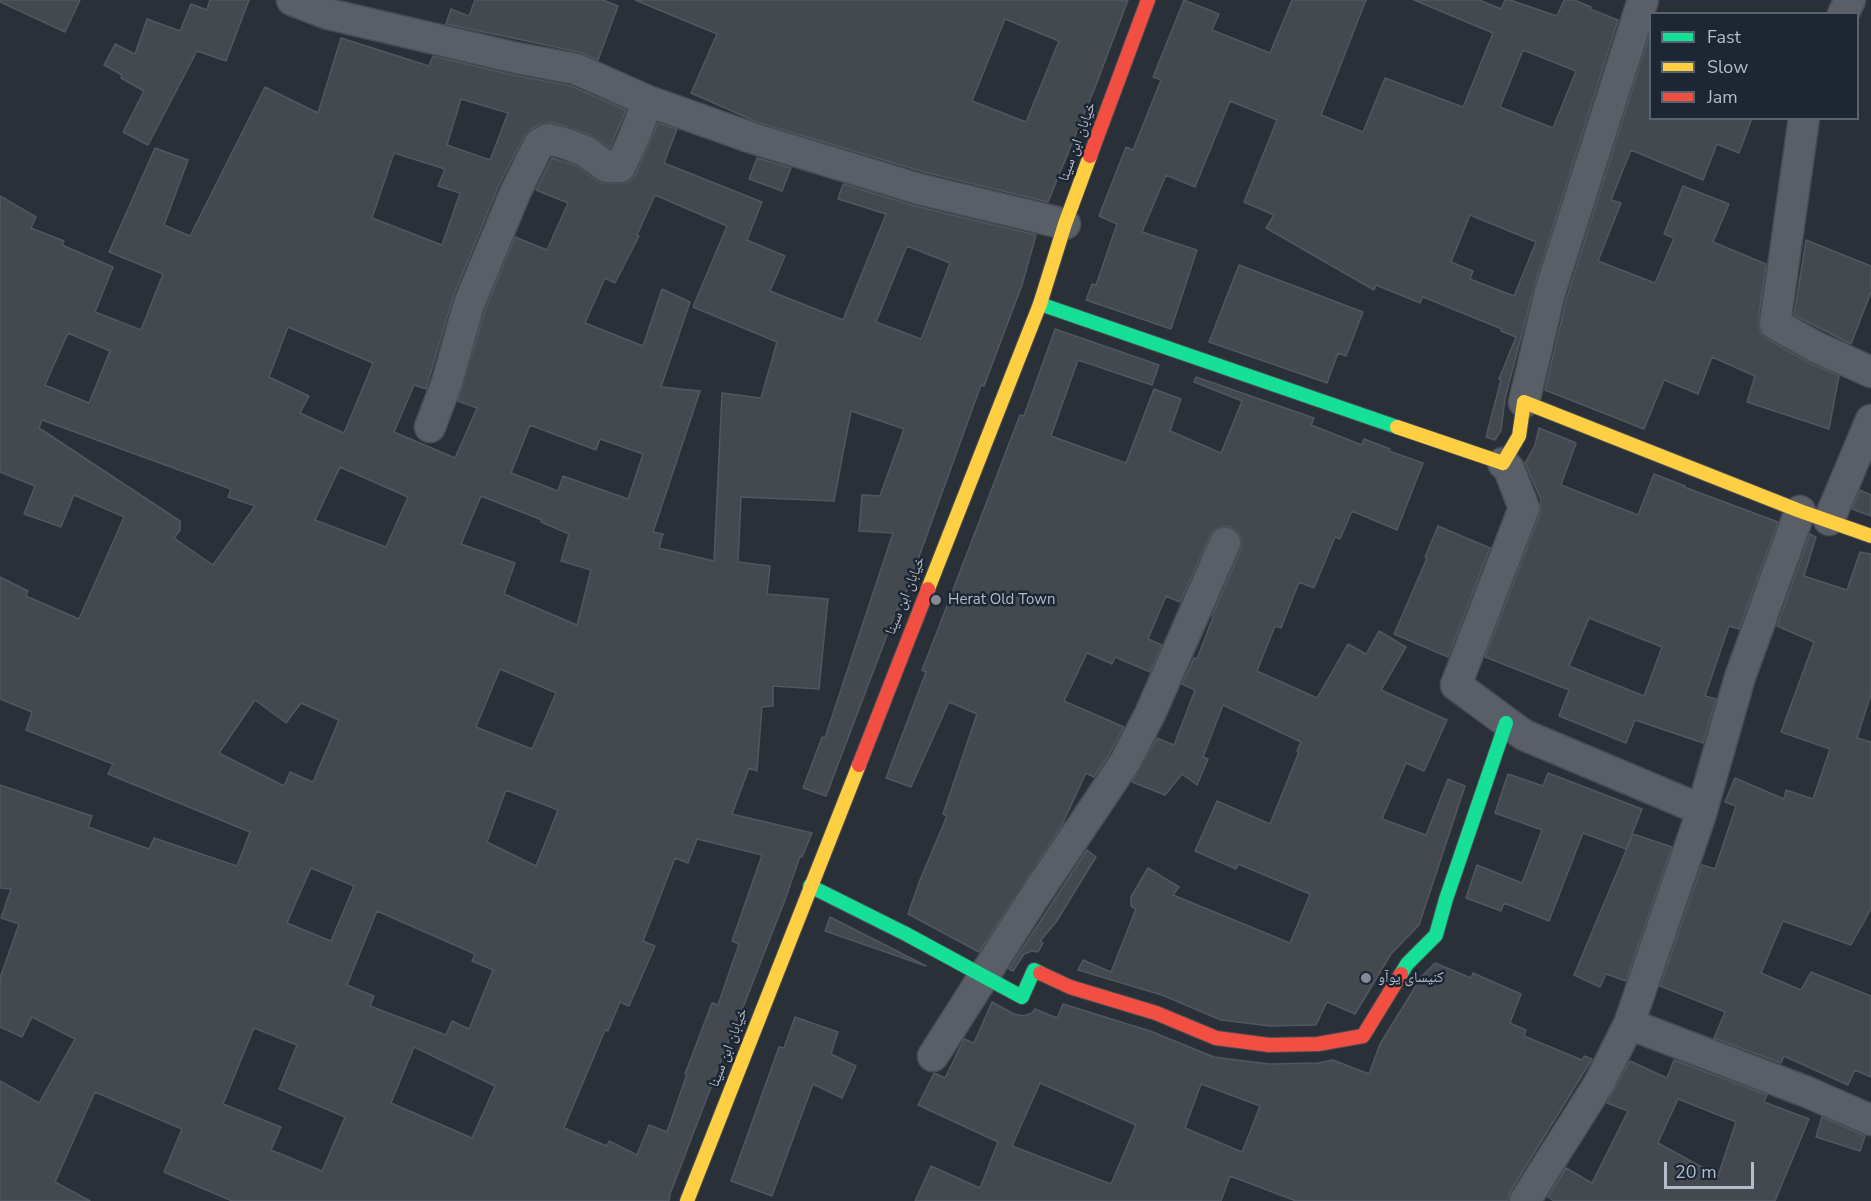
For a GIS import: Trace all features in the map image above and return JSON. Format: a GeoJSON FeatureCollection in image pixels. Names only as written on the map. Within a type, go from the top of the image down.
{"type":"FeatureCollection","features":[{"type":"Feature","properties":{"kind":"street"},"geometry":{"type":"LineString","coordinates":[[292,0],[328,14],[517,58],[576,69],[648,101],[752,138],[919,189],[1065,224]]}},
{"type":"Feature","properties":{"kind":"street","name":"خیابان ابن سینا"},"geometry":{"type":"LineString","coordinates":[[687,1201],[1040,304],[1065,224],[1148,0]]}},
{"type":"Feature","properties":{"kind":"street"},"geometry":{"type":"LineString","coordinates":[[1503,463],[1519,436],[1524,402],[1550,292],[1643,0]]}},
{"type":"Feature","properties":{"kind":"street"},"geometry":{"type":"LineString","coordinates":[[430,427],[447,382],[469,304],[515,193],[539,144],[548,139],[564,142],[585,151],[607,167],[620,167],[648,101]]}},
{"type":"Feature","properties":{"kind":"street"},"geometry":{"type":"LineString","coordinates":[[1804,120],[1775,324],[1816,347],[1871,372]]}},
{"type":"Feature","properties":{"kind":"street"},"geometry":{"type":"LineString","coordinates":[[1040,304],[1503,463],[1509,469],[1524,508],[1456,685],[1524,735],[1702,810]]}},
{"type":"Feature","properties":{"kind":"street"},"geometry":{"type":"LineString","coordinates":[[1524,402],[1800,511],[1871,536]]}},
{"type":"Feature","properties":{"kind":"street"},"geometry":{"type":"LineString","coordinates":[[1829,520],[1871,420]]}},
{"type":"Feature","properties":{"kind":"street"},"geometry":{"type":"LineString","coordinates":[[1525,1201],[1600,1082],[1629,1024],[1702,810],[1740,677],[1800,511]]}},
{"type":"Feature","properties":{"kind":"street"},"geometry":{"type":"LineString","coordinates":[[933,1056],[983,975],[1125,762],[1150,714],[1225,543]]}},
{"type":"Feature","properties":{"kind":"street"},"geometry":{"type":"LineString","coordinates":[[810,886],[1022,997],[1034,970],[1070,987],[1156,1013],[1216,1038],[1269,1045],[1318,1044],[1363,1036],[1407,964],[1436,935],[1506,723]]}},
{"type":"Feature","properties":{"kind":"street"},"geometry":{"type":"LineString","coordinates":[[1629,1024],[1807,1092],[1871,1120]]}},
{"type":"Feature","properties":{"kind":"building"},"geometry":{"type":"Polygon","coordinates":[[[0,0],[80,0],[65,32],[0,0]]]}},
{"type":"Feature","properties":{"kind":"building"},"geometry":{"type":"Polygon","coordinates":[[[210,0],[249,0],[226,61],[197,51],[148,145],[123,132],[144,91],[104,65],[115,44],[135,54],[147,19],[180,31],[191,4],[207,10],[210,0]]]}},
{"type":"Feature","properties":{"kind":"building"},"geometry":{"type":"Polygon","coordinates":[[[475,0],[603,0],[618,6],[598,60],[579,52],[446,24],[451,9],[469,16],[475,0]]]}},
{"type":"Feature","properties":{"kind":"building"},"geometry":{"type":"Polygon","coordinates":[[[635,0],[1128,0],[1048,202],[924,172],[757,122],[691,93],[717,34],[635,0]],[[1005,19],[972,101],[1026,122],[1059,41],[1005,19]]]}},
{"type":"Feature","properties":{"kind":"building"},"geometry":{"type":"Polygon","coordinates":[[[1184,0],[1219,14],[1212,30],[1270,53],[1292,0],[1366,0],[1321,115],[1363,132],[1385,78],[1463,107],[1493,33],[1414,0],[1479,0],[1501,9],[1505,0],[1510,0],[1557,16],[1564,0],[1574,0],[1618,20],[1534,287],[1505,399],[1501,430],[1495,440],[1486,437],[1501,380],[1499,379],[1516,337],[1501,331],[1502,329],[1423,297],[1420,303],[1376,285],[1374,290],[1266,228],[1274,215],[1244,202],[1277,120],[1230,101],[1195,187],[1166,175],[1142,232],[1197,250],[1171,329],[1086,300],[1092,284],[1096,285],[1117,224],[1099,216],[1126,147],[1133,150],[1161,80],[1153,77],[1184,0]],[[1523,50],[1500,107],[1553,128],[1576,71],[1523,50]],[[1470,215],[1451,262],[1473,271],[1470,279],[1514,296],[1536,242],[1470,215]]]}},
{"type":"Feature","properties":{"kind":"building"},"geometry":{"type":"Polygon","coordinates":[[[1649,36],[1649,120],[1751,120],[1739,153],[1717,144],[1703,180],[1631,150],[1611,200],[1621,203],[1598,261],[1655,283],[1674,238],[1664,234],[1683,186],[1729,204],[1713,242],[1766,264],[1758,322],[1760,332],[1767,339],[1808,362],[1839,376],[1829,429],[1747,402],[1755,376],[1712,357],[1698,394],[1664,380],[1644,429],[1545,390],[1567,297],[1649,36]]]}},
{"type":"Feature","properties":{"kind":"building"},"geometry":{"type":"Polygon","coordinates":[[[341,38],[429,66],[433,56],[571,86],[626,110],[610,148],[591,135],[552,122],[540,124],[531,129],[524,136],[499,185],[453,297],[426,389],[414,385],[394,432],[455,458],[477,408],[458,401],[485,310],[515,237],[547,250],[568,203],[536,190],[552,158],[577,166],[597,181],[606,184],[629,182],[636,174],[658,123],[677,129],[664,163],[762,202],[747,240],[785,256],[770,291],[843,320],[886,214],[838,199],[843,184],[915,206],[1036,235],[1022,285],[984,386],[981,385],[907,590],[899,610],[897,609],[826,796],[803,788],[822,737],[825,738],[893,533],[859,531],[862,495],[880,496],[904,429],[851,411],[834,501],[741,497],[738,562],[770,566],[767,594],[828,599],[819,689],[773,686],[773,706],[762,707],[757,771],[749,768],[732,814],[812,833],[802,857],[800,856],[669,1201],[232,1201],[164,1172],[182,1129],[95,1092],[55,1182],[90,1201],[0,1201],[0,1081],[39,1103],[75,1039],[32,1017],[22,1037],[0,1027],[0,978],[19,924],[1,918],[11,889],[0,888],[0,785],[92,816],[88,827],[149,849],[154,838],[237,866],[250,832],[108,774],[113,764],[26,730],[32,712],[0,699],[0,577],[28,591],[26,596],[79,619],[124,517],[74,495],[61,527],[24,514],[35,486],[0,472],[0,196],[36,217],[31,228],[64,241],[62,245],[113,267],[95,312],[141,330],[163,274],[109,252],[155,148],[188,160],[164,225],[190,236],[265,87],[318,113],[341,38]],[[461,99],[447,145],[490,160],[508,113],[461,99]],[[394,153],[372,218],[442,245],[460,193],[438,186],[445,169],[394,153]],[[655,195],[637,235],[639,236],[615,283],[605,278],[585,323],[643,346],[662,289],[690,302],[661,387],[700,391],[653,532],[663,534],[659,548],[714,561],[722,393],[761,398],[777,342],[693,307],[727,226],[655,195]],[[907,246],[876,322],[921,339],[950,263],[907,246]],[[288,327],[269,377],[309,396],[300,413],[344,433],[373,363],[288,327]],[[68,333],[45,385],[89,403],[110,351],[68,333]],[[42,420],[39,428],[180,521],[180,530],[174,538],[213,565],[255,506],[228,497],[231,489],[42,420]],[[530,425],[511,473],[558,491],[563,476],[628,499],[643,454],[600,439],[596,450],[530,425]],[[340,467],[315,520],[386,547],[408,497],[340,467]],[[481,496],[461,544],[515,563],[504,594],[577,625],[591,570],[561,561],[569,534],[541,522],[542,520],[481,496]],[[500,669],[476,727],[532,749],[556,693],[500,669]],[[255,700],[219,753],[284,786],[290,772],[313,782],[339,720],[301,703],[286,723],[255,700]],[[506,790],[487,842],[536,866],[558,810],[506,790]],[[697,839],[688,863],[675,858],[643,941],[655,946],[629,1006],[620,1002],[608,1031],[605,1030],[564,1128],[607,1146],[609,1141],[637,1155],[649,1125],[667,1132],[687,1074],[685,1074],[712,1003],[718,1005],[739,944],[732,941],[762,855],[697,839]],[[311,868],[287,923],[331,941],[354,886],[311,868]],[[377,911],[347,985],[374,996],[370,1006],[446,1035],[452,1021],[469,1029],[493,970],[472,961],[475,954],[377,911]],[[254,1028],[223,1104],[281,1127],[271,1150],[322,1171],[345,1117],[279,1089],[297,1045],[254,1028]],[[414,1047],[391,1103],[472,1138],[495,1086],[414,1047]]]}},
{"type":"Feature","properties":{"kind":"building"},"geometry":{"type":"Polygon","coordinates":[[[757,158],[791,168],[782,191],[749,179],[757,158]]]}},
{"type":"Feature","properties":{"kind":"building"},"geometry":{"type":"Polygon","coordinates":[[[1806,240],[1871,266],[1871,292],[1851,344],[1794,315],[1806,240]]]}},
{"type":"Feature","properties":{"kind":"building"},"geometry":{"type":"Polygon","coordinates":[[[1239,265],[1363,312],[1346,356],[1338,353],[1327,383],[1209,342],[1239,265]]]}},
{"type":"Feature","properties":{"kind":"building"},"geometry":{"type":"Polygon","coordinates":[[[1055,329],[1159,365],[1152,385],[1078,360],[1051,436],[1126,463],[1154,389],[1181,399],[1170,431],[1221,453],[1242,401],[1194,382],[1196,377],[1314,418],[1311,425],[1362,445],[1364,439],[1423,463],[1397,530],[1352,511],[1340,539],[1335,537],[1314,588],[1299,582],[1281,628],[1275,626],[1257,671],[1317,698],[1348,644],[1366,654],[1379,631],[1406,647],[1381,690],[1447,720],[1424,771],[1406,763],[1382,819],[1426,835],[1448,779],[1465,786],[1419,925],[1391,954],[1355,1014],[1327,1002],[1316,1025],[1270,1026],[1221,1020],[1162,995],[1078,970],[1083,960],[1111,972],[1136,909],[1131,906],[1131,897],[1148,868],[1179,887],[1173,895],[1290,943],[1310,894],[1238,864],[1236,869],[1195,851],[1217,801],[1270,824],[1301,742],[1223,705],[1203,757],[1208,759],[1197,785],[1182,774],[1165,795],[1132,782],[1157,738],[1174,745],[1195,690],[1182,684],[1194,658],[1197,659],[1212,616],[1241,549],[1242,542],[1239,533],[1231,527],[1223,526],[1214,530],[1180,602],[1166,596],[1148,639],[1162,645],[1150,672],[1115,657],[1112,664],[1087,653],[1064,701],[1124,727],[1094,777],[1086,773],[1061,827],[979,952],[908,914],[947,816],[943,814],[977,714],[949,702],[911,787],[886,778],[926,672],[922,670],[1020,415],[1024,416],[1055,329]]]}},
{"type":"Feature","properties":{"kind":"building"},"geometry":{"type":"Polygon","coordinates":[[[1539,428],[1576,443],[1561,485],[1638,515],[1654,474],[1778,522],[1739,629],[1729,626],[1705,696],[1716,699],[1703,743],[1635,720],[1626,743],[1559,716],[1569,690],[1485,657],[1540,514],[1541,500],[1525,463],[1535,445],[1539,428]],[[1589,618],[1569,666],[1644,696],[1662,647],[1589,618]]]}},
{"type":"Feature","properties":{"kind":"building"},"geometry":{"type":"Polygon","coordinates":[[[1860,490],[1871,495],[1871,516],[1852,509],[1860,490]]]}},
{"type":"Feature","properties":{"kind":"building"},"geometry":{"type":"Polygon","coordinates":[[[1438,526],[1490,548],[1448,657],[1394,634],[1427,558],[1425,557],[1438,526]]]}},
{"type":"Feature","properties":{"kind":"building"},"geometry":{"type":"Polygon","coordinates":[[[1810,534],[1816,537],[1804,576],[1847,590],[1860,552],[1871,554],[1871,694],[1857,738],[1871,742],[1871,909],[1851,945],[1783,921],[1761,973],[1801,990],[1811,972],[1871,996],[1871,1077],[1855,1070],[1848,1085],[1784,1056],[1781,1063],[1714,1038],[1725,1012],[1660,986],[1702,865],[1715,869],[1736,806],[1725,802],[1735,778],[1784,799],[1786,790],[1813,799],[1830,749],[1781,732],[1814,642],[1777,626],[1810,534]]]}},
{"type":"Feature","properties":{"kind":"building"},"geometry":{"type":"Polygon","coordinates":[[[1548,773],[1642,809],[1626,849],[1583,833],[1549,921],[1504,903],[1501,911],[1466,898],[1477,865],[1522,883],[1542,830],[1495,813],[1508,774],[1543,786],[1548,773]]]}},
{"type":"Feature","properties":{"kind":"building"},"geometry":{"type":"Polygon","coordinates":[[[1633,834],[1672,847],[1626,981],[1606,974],[1600,987],[1574,975],[1633,834]]]}},
{"type":"Feature","properties":{"kind":"building"},"geometry":{"type":"Polygon","coordinates":[[[1087,850],[1096,857],[1056,922],[1040,941],[1043,943],[1038,952],[1032,951],[1024,954],[1013,971],[1009,969],[1087,850]]]}},
{"type":"Feature","properties":{"kind":"building"},"geometry":{"type":"Polygon","coordinates":[[[830,917],[897,951],[926,966],[825,931],[830,917]]]}},
{"type":"Feature","properties":{"kind":"building"},"geometry":{"type":"Polygon","coordinates":[[[1435,963],[1471,978],[1473,973],[1521,994],[1510,1023],[1526,1030],[1524,1036],[1582,1060],[1584,1056],[1592,1059],[1510,1192],[1508,1201],[1296,1201],[1230,1176],[1221,1201],[915,1201],[931,1166],[980,1188],[998,1142],[918,1105],[934,1073],[945,1078],[964,1039],[974,1043],[992,1002],[1014,1014],[1024,1016],[1035,1009],[1057,1018],[1063,1004],[1150,1031],[1214,1057],[1269,1064],[1318,1063],[1333,1060],[1369,1074],[1380,1044],[1422,976],[1435,963]],[[1040,1083],[1012,1146],[1111,1184],[1136,1125],[1040,1083]],[[1201,1084],[1185,1128],[1242,1152],[1260,1106],[1201,1084]]]}},
{"type":"Feature","properties":{"kind":"building"},"geometry":{"type":"Polygon","coordinates":[[[795,1017],[838,1032],[831,1054],[856,1066],[842,1098],[813,1084],[772,1196],[731,1181],[779,1047],[784,1048],[795,1017]]]}},
{"type":"Feature","properties":{"kind":"building"},"geometry":{"type":"Polygon","coordinates":[[[1674,1060],[1767,1095],[1764,1102],[1809,1119],[1775,1201],[1554,1201],[1548,1197],[1566,1168],[1592,1183],[1628,1111],[1607,1103],[1630,1061],[1667,1078],[1674,1060]],[[1678,1099],[1658,1143],[1718,1176],[1736,1122],[1678,1099]]]}},
{"type":"Feature","properties":{"kind":"building"},"geometry":{"type":"Polygon","coordinates":[[[1822,1117],[1865,1136],[1860,1151],[1816,1137],[1822,1117]]]}},
{"type":"Feature","properties":{"kind":"traffic: fast"},"geometry":{"type":"LineString","coordinates":[[1040,304],[1397,427]]}},
{"type":"Feature","properties":{"kind":"traffic: fast"},"geometry":{"type":"LineString","coordinates":[[1401,974],[1407,964],[1436,935],[1506,723]]}},
{"type":"Feature","properties":{"kind":"traffic: fast"},"geometry":{"type":"LineString","coordinates":[[810,886],[906,934],[1022,997],[1034,970],[1040,973]]}},
{"type":"Feature","properties":{"kind":"traffic: slow"},"geometry":{"type":"LineString","coordinates":[[928,589],[1040,304],[1065,224],[1090,156]]}},
{"type":"Feature","properties":{"kind":"traffic: slow"},"geometry":{"type":"LineString","coordinates":[[1397,427],[1503,463],[1519,436],[1524,402],[1800,511],[1871,536]]}},
{"type":"Feature","properties":{"kind":"traffic: slow"},"geometry":{"type":"LineString","coordinates":[[687,1201],[859,765]]}},
{"type":"Feature","properties":{"kind":"traffic: jam"},"geometry":{"type":"LineString","coordinates":[[1090,156],[1148,0]]}},
{"type":"Feature","properties":{"kind":"traffic: jam"},"geometry":{"type":"LineString","coordinates":[[859,765],[928,589]]}},
{"type":"Feature","properties":{"kind":"traffic: jam"},"geometry":{"type":"LineString","coordinates":[[1040,973],[1070,987],[1156,1013],[1216,1038],[1269,1045],[1318,1044],[1363,1036],[1401,974]]}},
{"type":"Feature","properties":{"kind":"place","name":"Herat Old Town"},"geometry":{"type":"Point","coordinates":[936,600]}},
{"type":"Feature","properties":{"kind":"place","name":"کنیسای یوآو"},"geometry":{"type":"Point","coordinates":[1366,978]}}]}
